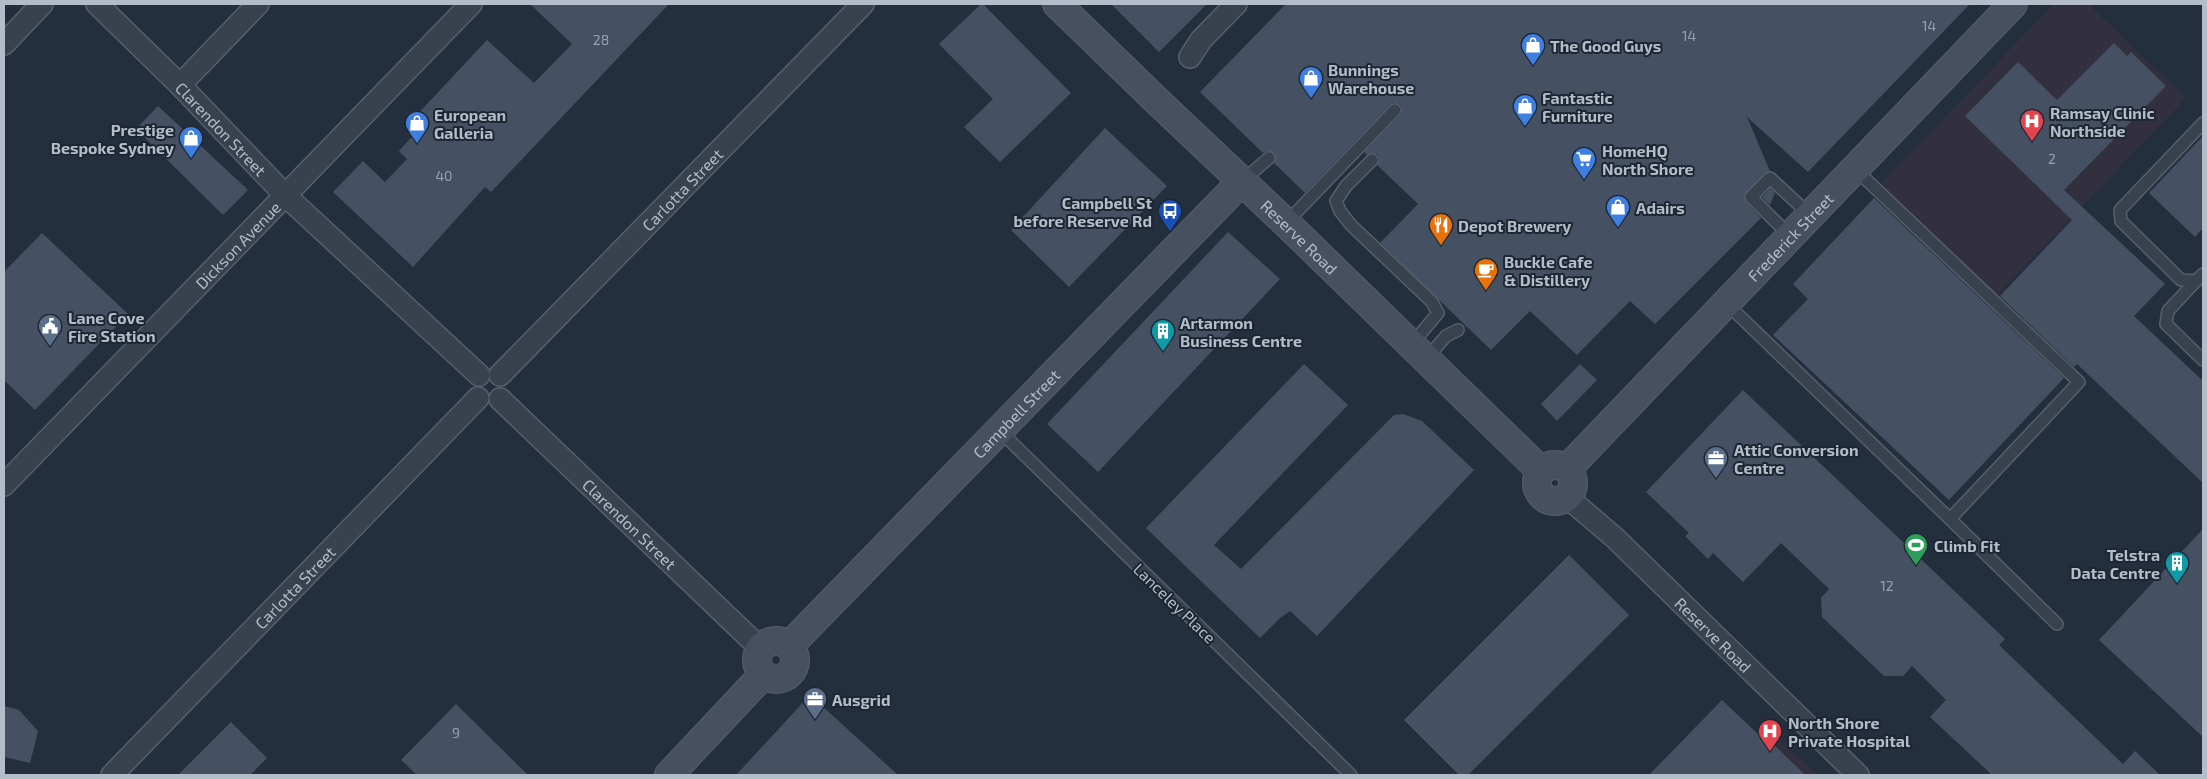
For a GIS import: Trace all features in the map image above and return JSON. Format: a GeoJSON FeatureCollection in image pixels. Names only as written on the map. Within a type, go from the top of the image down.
{"type":"FeatureCollection","features":[{"type":"Feature","properties":{"kind":"street"},"geometry":{"type":"LineString","coordinates":[[4,44],[42,4]]}},
{"type":"Feature","properties":{"kind":"street","name":"Clarendon Street"},"geometry":{"type":"LineString","coordinates":[[96,4],[180,85],[286,196],[490,375]]}},
{"type":"Feature","properties":{"kind":"street"},"geometry":{"type":"LineString","coordinates":[[180,85],[258,4]]}},
{"type":"Feature","properties":{"kind":"street","name":"Dickson Avenue"},"geometry":{"type":"LineString","coordinates":[[4,486],[471,4]]}},
{"type":"Feature","properties":{"kind":"street","name":"Carlotta Street"},"geometry":{"type":"LineString","coordinates":[[490,375],[863,4]]}},
{"type":"Feature","properties":{"kind":"street","name":"Reserve Road"},"geometry":{"type":"LineString","coordinates":[[1057,4],[1156,101],[1286,222],[1418,352],[1554,470]]}},
{"type":"Feature","properties":{"kind":"street"},"geometry":{"type":"LineString","coordinates":[[1190,57],[1201,40],[1236,4]]}},
{"type":"Feature","properties":{"kind":"street","name":"Frederick Street"},"geometry":{"type":"LineString","coordinates":[[1554,470],[1726,303],[2013,4]]}},
{"type":"Feature","properties":{"kind":"street","name":"Campbell Street"},"geometry":{"type":"LineString","coordinates":[[789,646],[1242,181]]}},
{"type":"Feature","properties":{"kind":"street"},"geometry":{"type":"LineString","coordinates":[[490,375],[505,384],[504,395],[500,399],[489,403],[478,398],[474,389],[476,379],[490,375]]}},
{"type":"Feature","properties":{"kind":"street","name":"Carlotta Street"},"geometry":{"type":"LineString","coordinates":[[112,775],[478,398]]}},
{"type":"Feature","properties":{"kind":"street","name":"Clarendon Street"},"geometry":{"type":"LineString","coordinates":[[500,399],[760,648]]}},
{"type":"Feature","properties":{"kind":"street"},"geometry":{"type":"LineString","coordinates":[[1554,470],[1536,482],[1540,494],[1544,498],[1555,502],[1566,497]]}},
{"type":"Feature","properties":{"kind":"street","name":"Reserve Road"},"geometry":{"type":"LineString","coordinates":[[1566,497],[1616,538],[1858,775]]}},
{"type":"Feature","properties":{"kind":"street"},"geometry":{"type":"LineString","coordinates":[[771,642],[784,643],[789,646],[795,658],[794,665],[787,675],[775,679],[763,675],[757,665],[760,648],[771,642]]}},
{"type":"Feature","properties":{"kind":"street"},"geometry":{"type":"LineString","coordinates":[[669,775],[763,675]]}},
{"type":"Feature","properties":{"kind":"lane"},"geometry":{"type":"LineString","coordinates":[[1286,222],[1395,110]]}},
{"type":"Feature","properties":{"kind":"lane"},"geometry":{"type":"LineString","coordinates":[[2200,278],[2181,280],[2121,221],[2120,210],[2203,123]]}},
{"type":"Feature","properties":{"kind":"lane"},"geometry":{"type":"LineString","coordinates":[[1242,181],[1269,158]]}},
{"type":"Feature","properties":{"kind":"lane"},"geometry":{"type":"LineString","coordinates":[[1372,160],[1346,186],[1336,200],[1340,211],[1351,225],[1432,302],[1438,314],[1418,352]]}},
{"type":"Feature","properties":{"kind":"lane"},"geometry":{"type":"LineString","coordinates":[[1854,169],[2079,382],[1950,519]]}},
{"type":"Feature","properties":{"kind":"lane"},"geometry":{"type":"LineString","coordinates":[[1790,236],[1751,197],[1770,178],[1810,215]]}},
{"type":"Feature","properties":{"kind":"lane"},"geometry":{"type":"LineString","coordinates":[[2200,278],[2168,312],[2166,324],[2203,360]]}},
{"type":"Feature","properties":{"kind":"lane"},"geometry":{"type":"LineString","coordinates":[[1726,303],[2056,624]]}},
{"type":"Feature","properties":{"kind":"lane"},"geometry":{"type":"LineString","coordinates":[[1418,352],[1458,330]]}},
{"type":"Feature","properties":{"kind":"lane","name":"Lanceley Place"},"geometry":{"type":"LineString","coordinates":[[1000,431],[1351,775]]}},
{"type":"Feature","properties":{"kind":"shaded area","name":"Ramsay Clinic Northside"},"geometry":{"type":"Polygon","coordinates":[[[2054,4],[2088,4],[2186,98],[1995,297],[1879,186],[2054,4]]]}},
{"type":"Feature","properties":{"kind":"shaded area","name":"North Shore Private Hospital"},"geometry":{"type":"Polygon","coordinates":[[[1769,729],[1818,775],[1724,775],[1769,729]]]}},
{"type":"Feature","properties":{"kind":"building"},"geometry":{"type":"Polygon","coordinates":[[[530,4],[669,4],[491,192],[485,187],[413,267],[333,192],[363,161],[385,182],[407,159],[399,151],[420,128],[412,120],[487,40],[534,83],[572,44],[530,4]]]}},
{"type":"Feature","properties":{"kind":"building"},"geometry":{"type":"Polygon","coordinates":[[[981,4],[1071,93],[1000,162],[964,127],[993,99],[939,44],[981,4]]]}},
{"type":"Feature","properties":{"kind":"building"},"geometry":{"type":"Polygon","coordinates":[[[1111,4],[1207,4],[1159,52],[1111,4]]]}},
{"type":"Feature","properties":{"kind":"building"},"geometry":{"type":"Polygon","coordinates":[[[1286,4],[1970,4],[1808,172],[1747,117],[1770,171],[1765,173],[1744,196],[1746,202],[1761,218],[1655,324],[1630,301],[1577,355],[1530,311],[1491,350],[1380,243],[1418,204],[1377,165],[1379,159],[1377,154],[1371,153],[1367,155],[1364,152],[1400,115],[1402,108],[1400,104],[1393,103],[1390,105],[1305,193],[1274,163],[1276,157],[1274,153],[1268,151],[1263,153],[1200,92],[1286,4]]]}},
{"type":"Feature","properties":{"kind":"building"},"geometry":{"type":"Polygon","coordinates":[[[2114,43],[2127,56],[2131,52],[2166,86],[2064,190],[2165,284],[2134,316],[2203,381],[2203,483],[2077,364],[2074,367],[2000,296],[2072,220],[1965,116],[2018,62],[2057,100],[2114,43]]]}},
{"type":"Feature","properties":{"kind":"building","name":"Prestige Bespoke Sydney"},"geometry":{"type":"Polygon","coordinates":[[[158,106],[248,190],[223,215],[136,129],[158,106]]]}},
{"type":"Feature","properties":{"kind":"building"},"geometry":{"type":"Polygon","coordinates":[[[1105,128],[1167,186],[1069,287],[1011,230],[1105,128]]]}},
{"type":"Feature","properties":{"kind":"building"},"geometry":{"type":"Polygon","coordinates":[[[2203,136],[2203,228],[2195,237],[2149,193],[2203,136]]]}},
{"type":"Feature","properties":{"kind":"building"},"geometry":{"type":"Polygon","coordinates":[[[1770,188],[1775,193],[1770,205],[1762,197],[1770,188]]]}},
{"type":"Feature","properties":{"kind":"building"},"geometry":{"type":"Polygon","coordinates":[[[1874,198],[2064,378],[1949,500],[1773,335],[1808,299],[1793,284],[1874,198]]]}},
{"type":"Feature","properties":{"kind":"building","name":"Artarmon Business Centre"},"geometry":{"type":"Polygon","coordinates":[[[1228,232],[1280,279],[1098,472],[1047,424],[1228,232]]]}},
{"type":"Feature","properties":{"kind":"building","name":"Lane Cove Fire Station"},"geometry":{"type":"Polygon","coordinates":[[[42,233],[128,314],[35,410],[4,380],[4,272],[42,233]]]}},
{"type":"Feature","properties":{"kind":"building"},"geometry":{"type":"Polygon","coordinates":[[[1304,364],[1348,405],[1214,545],[1241,569],[1394,415],[1403,414],[1422,421],[1474,470],[1317,636],[1290,611],[1260,638],[1146,528],[1304,364]]]}},
{"type":"Feature","properties":{"kind":"building"},"geometry":{"type":"Polygon","coordinates":[[[1580,364],[1597,380],[1557,421],[1541,404],[1580,364]]]}},
{"type":"Feature","properties":{"kind":"building"},"geometry":{"type":"Polygon","coordinates":[[[1743,390],[2005,639],[1999,645],[2123,764],[2135,751],[2160,775],[1992,775],[1930,717],[1946,700],[1912,666],[1903,676],[1884,676],[1822,617],[1821,598],[1829,589],[1781,543],[1743,582],[1713,553],[1708,559],[1685,536],[1689,533],[1646,492],[1743,390]]]}},
{"type":"Feature","properties":{"kind":"building","name":"Telstra Data Centre"},"geometry":{"type":"Polygon","coordinates":[[[2203,529],[2203,737],[2099,640],[2203,529]]]}},
{"type":"Feature","properties":{"kind":"building"},"geometry":{"type":"Polygon","coordinates":[[[1569,555],[1629,615],[1468,775],[1459,775],[1404,720],[1569,555]]]}},
{"type":"Feature","properties":{"kind":"building"},"geometry":{"type":"Polygon","coordinates":[[[810,695],[898,775],[736,775],[810,695]]]}},
{"type":"Feature","properties":{"kind":"building"},"geometry":{"type":"Polygon","coordinates":[[[1722,700],[1761,737],[1764,735],[1805,775],[1649,775],[1722,700]]]}},
{"type":"Feature","properties":{"kind":"building"},"geometry":{"type":"Polygon","coordinates":[[[456,704],[528,775],[417,775],[401,760],[456,704]]]}},
{"type":"Feature","properties":{"kind":"building"},"geometry":{"type":"Polygon","coordinates":[[[4,706],[19,710],[38,731],[30,763],[4,757],[4,706]]]}},
{"type":"Feature","properties":{"kind":"building"},"geometry":{"type":"Polygon","coordinates":[[[231,722],[267,758],[250,775],[178,775],[231,722]]]}},
{"type":"Feature","properties":{"kind":"place","name":"The Good Guys"},"geometry":{"type":"Point","coordinates":[1533,66]}},
{"type":"Feature","properties":{"kind":"place","name":"Bunnings Warehouse"},"geometry":{"type":"Point","coordinates":[1311,99]}},
{"type":"Feature","properties":{"kind":"place","name":"Fantastic Furniture"},"geometry":{"type":"Point","coordinates":[1525,127]}},
{"type":"Feature","properties":{"kind":"place","name":"Ramsay Clinic Northside"},"geometry":{"type":"Point","coordinates":[2032,142]}},
{"type":"Feature","properties":{"kind":"place","name":"European Galleria"},"geometry":{"type":"Point","coordinates":[417,144]}},
{"type":"Feature","properties":{"kind":"place","name":"Prestige Bespoke Sydney"},"geometry":{"type":"Point","coordinates":[191,159]}},
{"type":"Feature","properties":{"kind":"place","name":"HomeHQ North Shore"},"geometry":{"type":"Point","coordinates":[1584,180]}},
{"type":"Feature","properties":{"kind":"place","name":"Adairs"},"geometry":{"type":"Point","coordinates":[1618,228]}},
{"type":"Feature","properties":{"kind":"place","name":"Campbell St before Reserve Rd"},"geometry":{"type":"Point","coordinates":[1170,232]}},
{"type":"Feature","properties":{"kind":"place","name":"Depot Brewery"},"geometry":{"type":"Point","coordinates":[1441,246]}},
{"type":"Feature","properties":{"kind":"place","name":"Buckle Cafe & Distillery"},"geometry":{"type":"Point","coordinates":[1486,291]}},
{"type":"Feature","properties":{"kind":"place","name":"Lane Cove Fire Station"},"geometry":{"type":"Point","coordinates":[50,347]}},
{"type":"Feature","properties":{"kind":"place","name":"Artarmon Business Centre"},"geometry":{"type":"Point","coordinates":[1163,352]}},
{"type":"Feature","properties":{"kind":"place","name":"Attic Conversion Centre"},"geometry":{"type":"Point","coordinates":[1716,479]}},
{"type":"Feature","properties":{"kind":"place","name":"Climb Fit"},"geometry":{"type":"Point","coordinates":[1916,566]}},
{"type":"Feature","properties":{"kind":"place","name":"Telstra Data Centre"},"geometry":{"type":"Point","coordinates":[2177,584]}},
{"type":"Feature","properties":{"kind":"place","name":"Ausgrid"},"geometry":{"type":"Point","coordinates":[815,720]}},
{"type":"Feature","properties":{"kind":"place","name":"North Shore Private Hospital"},"geometry":{"type":"Point","coordinates":[1770,752]}}]}
